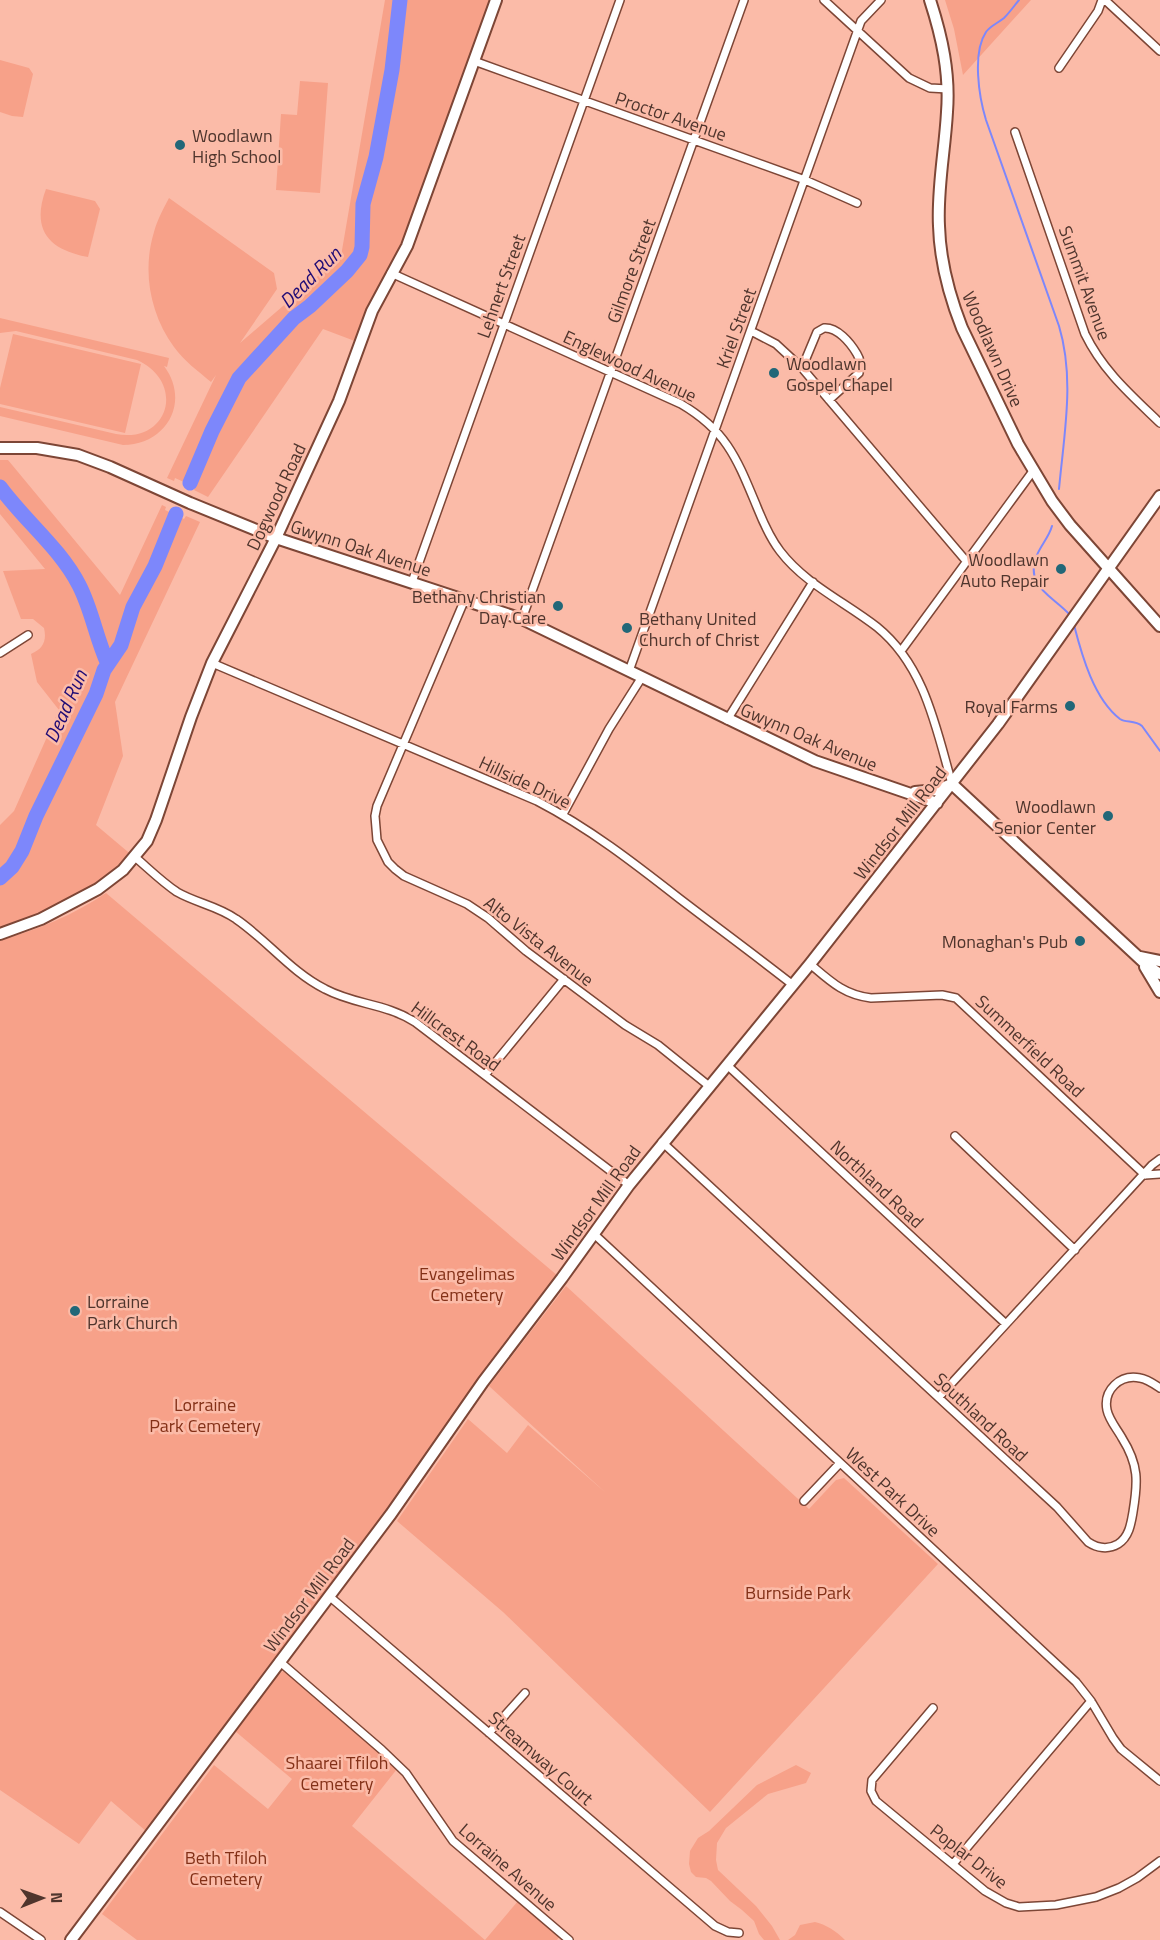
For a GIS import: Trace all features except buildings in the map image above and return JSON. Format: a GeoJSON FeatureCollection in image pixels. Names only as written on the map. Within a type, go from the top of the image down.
{"type":"FeatureCollection","features":[{"type":"Feature","properties":{"kind":"main road","name":"Dogwood Road"},"geometry":{"type":"LineString","coordinates":[[0,934],[41,919],[98,889],[113,879],[147,841],[212,663],[276,538],[339,401],[372,310],[404,253],[496,0]]}},
{"type":"Feature","properties":{"kind":"main road","name":"Woodlawn Drive"},"geometry":{"type":"LineString","coordinates":[[930,0],[943,44],[948,88],[939,207],[942,257],[946,282],[962,328],[1033,471],[1070,525],[1160,626]]}},
{"type":"Feature","properties":{"kind":"main road","name":"Gwynn Oak Avenue"},"geometry":{"type":"LineString","coordinates":[[0,448],[37,448],[78,455],[276,538],[522,619],[815,761],[937,803]]}},
{"type":"Feature","properties":{"kind":"main road","name":"Windsor Mill Road"},"geometry":{"type":"LineString","coordinates":[[71,1940],[391,1514],[483,1382],[628,1185],[793,986],[952,784],[998,724],[1160,496]]}},
{"type":"Feature","properties":{"kind":"main road"},"geometry":{"type":"LineString","coordinates":[[902,791],[926,792],[952,784],[1149,967],[1160,974]]}},
{"type":"Feature","properties":{"kind":"main road"},"geometry":{"type":"LineString","coordinates":[[1138,956],[1160,963]]}},
{"type":"Feature","properties":{"kind":"main road"},"geometry":{"type":"LineString","coordinates":[[1138,956],[1160,992]]}},
{"type":"Feature","properties":{"kind":"street","name":"Lehnert Street"},"geometry":{"type":"LineString","coordinates":[[412,582],[620,0]]}},
{"type":"Feature","properties":{"kind":"street","name":"Gilmore Street"},"geometry":{"type":"LineString","coordinates":[[522,619],[744,0]]}},
{"type":"Feature","properties":{"kind":"street"},"geometry":{"type":"LineString","coordinates":[[824,0],[909,78],[919,85],[930,88],[948,88]]}},
{"type":"Feature","properties":{"kind":"street","name":"Kriel Street"},"geometry":{"type":"LineString","coordinates":[[628,671],[857,31],[861,21],[880,0]]}},
{"type":"Feature","properties":{"kind":"street"},"geometry":{"type":"LineString","coordinates":[[1059,68],[1104,0],[1160,51]]}},
{"type":"Feature","properties":{"kind":"street","name":"Proctor Avenue"},"geometry":{"type":"LineString","coordinates":[[474,61],[694,139],[857,202]]}},
{"type":"Feature","properties":{"kind":"street","name":"Summit Avenue"},"geometry":{"type":"LineString","coordinates":[[1015,132],[1090,344],[1117,382],[1160,423]]}},
{"type":"Feature","properties":{"kind":"street","name":"Englewood Avenue"},"geometry":{"type":"LineString","coordinates":[[391,273],[681,404],[704,418],[716,429],[736,458],[761,517],[779,550],[813,582],[876,627],[901,651],[926,696],[952,784]]}},
{"type":"Feature","properties":{"kind":"street"},"geometry":{"type":"LineString","coordinates":[[802,368],[817,332],[824,327],[836,330],[858,355],[859,373],[829,400]]}},
{"type":"Feature","properties":{"kind":"street"},"geometry":{"type":"LineString","coordinates":[[751,331],[776,344],[802,368],[967,562]]}},
{"type":"Feature","properties":{"kind":"street"},"geometry":{"type":"LineString","coordinates":[[901,651],[1033,471]]}},
{"type":"Feature","properties":{"kind":"street"},"geometry":{"type":"LineString","coordinates":[[727,720],[813,582]]}},
{"type":"Feature","properties":{"kind":"street","name":"Alto Vista Avenue"},"geometry":{"type":"LineString","coordinates":[[465,599],[402,744],[375,816],[377,840],[388,862],[404,876],[467,904],[625,1025],[658,1045],[709,1086]]}},
{"type":"Feature","properties":{"kind":"street"},"geometry":{"type":"LineString","coordinates":[[0,653],[28,634]]}},
{"type":"Feature","properties":{"kind":"street","name":"Hillside Drive"},"geometry":{"type":"LineString","coordinates":[[212,663],[563,814],[606,842],[793,986]]}},
{"type":"Feature","properties":{"kind":"street"},"geometry":{"type":"LineString","coordinates":[[563,814],[603,738],[642,678]]}},
{"type":"Feature","properties":{"kind":"street","name":"Hillcrest Road"},"geometry":{"type":"LineString","coordinates":[[135,857],[177,892],[234,918],[307,978],[335,994],[402,1013],[628,1185]]}},
{"type":"Feature","properties":{"kind":"street","name":"Summerfield Road"},"geometry":{"type":"LineString","coordinates":[[810,964],[840,989],[859,997],[942,995],[961,1001],[1145,1175]]}},
{"type":"Feature","properties":{"kind":"street"},"geometry":{"type":"LineString","coordinates":[[485,1075],[564,979]]}},
{"type":"Feature","properties":{"kind":"street","name":"Northland Road"},"geometry":{"type":"LineString","coordinates":[[727,1065],[1006,1324]]}},
{"type":"Feature","properties":{"kind":"street"},"geometry":{"type":"LineString","coordinates":[[955,1136],[1075,1250]]}},
{"type":"Feature","properties":{"kind":"street","name":"Southland Road"},"geometry":{"type":"LineString","coordinates":[[662,1142],[1057,1507],[1088,1542],[1102,1548],[1117,1545],[1124,1539],[1128,1532],[1137,1487],[1134,1458],[1107,1411],[1108,1393],[1119,1381],[1131,1377],[1145,1379],[1160,1388]]}},
{"type":"Feature","properties":{"kind":"street"},"geometry":{"type":"LineString","coordinates":[[939,1397],[1160,1159]]}},
{"type":"Feature","properties":{"kind":"street"},"geometry":{"type":"LineString","coordinates":[[1145,1175],[1160,1174]]}},
{"type":"Feature","properties":{"kind":"street","name":"West Park Drive"},"geometry":{"type":"LineString","coordinates":[[594,1234],[1076,1682],[1091,1701],[1121,1749],[1160,1781]]}},
{"type":"Feature","properties":{"kind":"street"},"geometry":{"type":"LineString","coordinates":[[804,1501],[840,1463]]}},
{"type":"Feature","properties":{"kind":"street","name":"Streamway Court"},"geometry":{"type":"LineString","coordinates":[[329,1596],[715,1926],[728,1932],[739,1933]]}},
{"type":"Feature","properties":{"kind":"street","name":"Lorraine Avenue"},"geometry":{"type":"LineString","coordinates":[[279,1661],[406,1773],[453,1841],[569,1940]]}},
{"type":"Feature","properties":{"kind":"street"},"geometry":{"type":"LineString","coordinates":[[489,1733],[525,1694]]}},
{"type":"Feature","properties":{"kind":"street"},"geometry":{"type":"LineString","coordinates":[[953,1864],[1091,1701]]}},
{"type":"Feature","properties":{"kind":"street","name":"Poplar Drive"},"geometry":{"type":"LineString","coordinates":[[933,1708],[872,1780],[870,1787],[873,1797],[995,1898],[1019,1907],[1075,1902],[1096,1897],[1137,1878],[1160,1861]]}},
{"type":"Feature","properties":{"kind":"street"},"geometry":{"type":"LineString","coordinates":[[0,1912],[41,1940]]}},
{"type":"Feature","properties":{"kind":"green space"},"geometry":{"type":"Polygon","coordinates":[[[385,0],[493,0],[404,250],[360,343],[323,329],[208,497],[194,490],[195,487],[175,478],[174,481],[167,478],[216,375],[211,382],[187,361],[174,347],[159,321],[150,292],[149,277],[150,247],[154,232],[169,198],[274,273],[277,289],[240,343],[341,256],[385,0]]]}},
{"type":"Feature","properties":{"kind":"green space"},"geometry":{"type":"Polygon","coordinates":[[[945,0],[1031,0],[963,75],[954,29],[945,0]]]}},
{"type":"Feature","properties":{"kind":"green space"},"geometry":{"type":"Polygon","coordinates":[[[0,60],[29,68],[33,74],[23,117],[0,112],[0,60]]]}},
{"type":"Feature","properties":{"kind":"green space"},"geometry":{"type":"Polygon","coordinates":[[[300,81],[328,83],[320,193],[276,190],[281,114],[297,115],[300,81]]]}},
{"type":"Feature","properties":{"kind":"green space"},"geometry":{"type":"Polygon","coordinates":[[[46,189],[95,201],[100,209],[88,257],[62,249],[46,235],[41,216],[46,189]]]}},
{"type":"Feature","properties":{"kind":"green space"},"geometry":{"type":"Polygon","coordinates":[[[0,318],[169,358],[167,367],[164,366],[172,380],[175,394],[170,419],[151,438],[123,445],[0,416],[0,407],[116,434],[134,435],[148,430],[159,421],[165,409],[166,396],[162,383],[153,370],[137,360],[16,331],[0,333],[0,318]]]}},
{"type":"Feature","properties":{"kind":"green space"},"geometry":{"type":"Polygon","coordinates":[[[13,334],[141,364],[125,433],[0,404],[0,388],[13,334]]]}},
{"type":"Feature","properties":{"kind":"green space"},"geometry":{"type":"Polygon","coordinates":[[[0,460],[8,460],[120,595],[162,505],[166,507],[165,510],[184,519],[186,516],[200,522],[115,702],[123,756],[96,825],[134,857],[102,887],[0,934],[0,825],[14,811],[59,710],[37,682],[31,654],[39,650],[43,644],[44,628],[33,619],[21,619],[3,571],[45,569],[0,514],[0,460]]]}},
{"type":"Feature","properties":{"kind":"green space","name":"Lorraine Park Cemetery"},"geometry":{"type":"Polygon","coordinates":[[[106,893],[558,1276],[387,1511],[147,1832],[111,1801],[79,1844],[0,1790],[0,940],[55,921],[106,893]]]}},
{"type":"Feature","properties":{"kind":"green space","name":"Burnside Park"},"geometry":{"type":"Polygon","coordinates":[[[566,1286],[809,1509],[836,1480],[844,1478],[938,1564],[710,1812],[503,1612],[397,1521],[468,1419],[507,1453],[528,1425],[606,1493],[489,1386],[566,1286]]]}},
{"type":"Feature","properties":{"kind":"green space","name":"Beth Tfiloh Cemetery"},"geometry":{"type":"Polygon","coordinates":[[[285,1670],[397,1769],[352,1826],[485,1940],[137,1940],[102,1914],[214,1765],[268,1809],[292,1779],[235,1731],[276,1676],[285,1670]]]}},
{"type":"Feature","properties":{"kind":"green space"},"geometry":{"type":"Polygon","coordinates":[[[796,1765],[811,1773],[806,1783],[768,1794],[726,1828],[717,1843],[718,1870],[756,1906],[780,1940],[764,1940],[754,1921],[711,1881],[696,1877],[691,1872],[690,1851],[698,1838],[709,1831],[757,1785],[796,1765]]]}},
{"type":"Feature","properties":{"kind":"green space"},"geometry":{"type":"Polygon","coordinates":[[[518,1901],[559,1937],[557,1940],[485,1940],[518,1901]]]}},
{"type":"Feature","properties":{"kind":"green space"},"geometry":{"type":"Polygon","coordinates":[[[815,1922],[831,1929],[845,1940],[788,1940],[795,1935],[800,1925],[815,1922]]]}},
{"type":"Feature","properties":{"kind":"waterway","name":"Dead Run"},"geometry":{"type":"LineString","coordinates":[[190,483],[212,431],[239,378],[294,318],[347,271],[360,255],[363,204],[376,157],[392,70],[400,0]]}},
{"type":"Feature","properties":{"kind":"waterway"},"geometry":{"type":"LineString","coordinates":[[1019,0],[1004,18],[986,32],[979,51],[978,75],[986,120],[1064,346],[1067,407],[1059,489]]}},
{"type":"Feature","properties":{"kind":"waterway"},"geometry":{"type":"LineString","coordinates":[[0,487],[52,546],[79,585],[108,664]]}},
{"type":"Feature","properties":{"kind":"waterway","name":"Dead Run"},"geometry":{"type":"LineString","coordinates":[[0,878],[12,867],[22,851],[36,816],[96,694],[104,670],[121,645],[133,607],[155,566],[176,514]]}},
{"type":"Feature","properties":{"kind":"waterway"},"geometry":{"type":"LineString","coordinates":[[1052,526],[1037,555],[1034,575],[1042,590],[1070,615]]}},
{"type":"Feature","properties":{"kind":"waterway"},"geometry":{"type":"LineString","coordinates":[[1074,625],[1090,676],[1103,700],[1120,719],[1142,726],[1160,751]]}},
{"type":"Feature","properties":{"kind":"place","name":"Woodlawn High School"},"geometry":{"type":"Point","coordinates":[180,145]}},
{"type":"Feature","properties":{"kind":"place","name":"Woodlawn Gospel Chapel"},"geometry":{"type":"Point","coordinates":[774,373]}},
{"type":"Feature","properties":{"kind":"place","name":"Woodlawn Auto Repair"},"geometry":{"type":"Point","coordinates":[1061,569]}},
{"type":"Feature","properties":{"kind":"place","name":"Bethany Christian Day Care"},"geometry":{"type":"Point","coordinates":[558,606]}},
{"type":"Feature","properties":{"kind":"place","name":"Bethany United Church of Christ"},"geometry":{"type":"Point","coordinates":[627,628]}},
{"type":"Feature","properties":{"kind":"place","name":"Royal Farms"},"geometry":{"type":"Point","coordinates":[1070,706]}},
{"type":"Feature","properties":{"kind":"place","name":"Woodlawn Senior Center"},"geometry":{"type":"Point","coordinates":[1108,816]}},
{"type":"Feature","properties":{"kind":"place","name":"Monaghan's Pub"},"geometry":{"type":"Point","coordinates":[1080,941]}},
{"type":"Feature","properties":{"kind":"place","name":"Lorraine Park Church"},"geometry":{"type":"Point","coordinates":[75,1311]}},
{"type":"Feature","properties":{"kind":"park label","name":"Evangelimas Cemetery"},"geometry":{"type":"Point","coordinates":[467,1283]}},
{"type":"Feature","properties":{"kind":"park label","name":"Shaarei Tfiloh Cemetery"},"geometry":{"type":"Point","coordinates":[337,1772]}}]}
